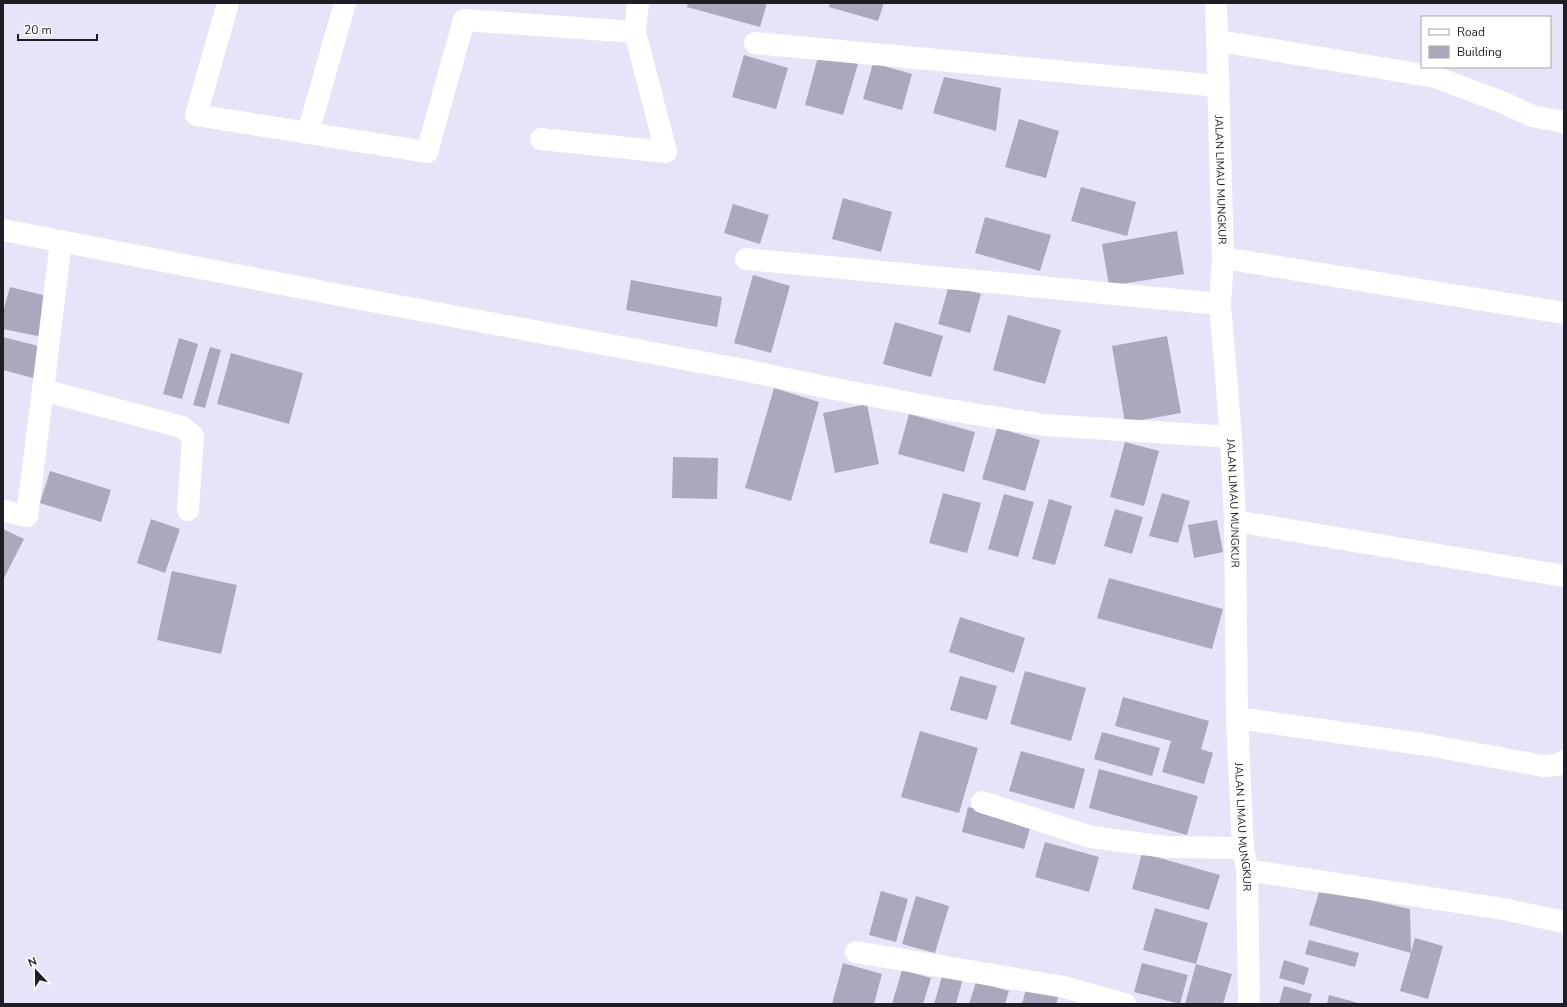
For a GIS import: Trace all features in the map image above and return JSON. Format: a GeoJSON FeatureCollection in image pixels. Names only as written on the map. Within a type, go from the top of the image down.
{"type":"FeatureCollection","features":[{"type":"Feature","properties":{"kind":"street"},"geometry":{"type":"LineString","coordinates":[[228,3],[196,115],[427,152],[464,20],[635,32]]}},
{"type":"Feature","properties":{"kind":"street"},"geometry":{"type":"LineString","coordinates":[[308,133],[345,3]]}},
{"type":"Feature","properties":{"kind":"street"},"geometry":{"type":"LineString","coordinates":[[540,139],[666,152],[635,32],[638,3]]}},
{"type":"Feature","properties":{"kind":"street","name":"JALAN LIMAU MUNGKUR"},"geometry":{"type":"LineString","coordinates":[[1216,3],[1223,258],[1220,304],[1231,437],[1235,521],[1237,718],[1243,848],[1247,870],[1249,1004]]}},
{"type":"Feature","properties":{"kind":"street"},"geometry":{"type":"LineString","coordinates":[[1218,41],[1435,77],[1502,102],[1532,116],[1564,122]]}},
{"type":"Feature","properties":{"kind":"street"},"geometry":{"type":"LineString","coordinates":[[754,44],[1219,86]]}},
{"type":"Feature","properties":{"kind":"street"},"geometry":{"type":"LineString","coordinates":[[3,230],[943,409],[1045,425],[1231,437]]}},
{"type":"Feature","properties":{"kind":"street"},"geometry":{"type":"LineString","coordinates":[[3,511],[28,516],[61,241]]}},
{"type":"Feature","properties":{"kind":"street"},"geometry":{"type":"LineString","coordinates":[[1223,258],[1564,313]]}},
{"type":"Feature","properties":{"kind":"street"},"geometry":{"type":"LineString","coordinates":[[746,259],[1220,304]]}},
{"type":"Feature","properties":{"kind":"street"},"geometry":{"type":"LineString","coordinates":[[43,390],[182,427],[193,436],[188,510]]}},
{"type":"Feature","properties":{"kind":"street"},"geometry":{"type":"LineString","coordinates":[[1235,521],[1564,575]]}},
{"type":"Feature","properties":{"kind":"street"},"geometry":{"type":"LineString","coordinates":[[1237,718],[1428,745],[1543,766],[1557,765],[1564,761]]}},
{"type":"Feature","properties":{"kind":"street"},"geometry":{"type":"LineString","coordinates":[[982,802],[1091,837],[1166,847],[1243,848]]}},
{"type":"Feature","properties":{"kind":"street"},"geometry":{"type":"LineString","coordinates":[[1247,870],[1503,910],[1564,922]]}},
{"type":"Feature","properties":{"kind":"street"},"geometry":{"type":"LineString","coordinates":[[856,952],[1064,987],[1124,1004]]}},
{"type":"Feature","properties":{"kind":"building"},"geometry":{"type":"Polygon","coordinates":[[[688,3],[767,3],[760,27],[687,7],[688,3]]]}},
{"type":"Feature","properties":{"kind":"building"},"geometry":{"type":"Polygon","coordinates":[[[830,3],[884,3],[878,21],[829,7],[830,3]]]}},
{"type":"Feature","properties":{"kind":"building"},"geometry":{"type":"Polygon","coordinates":[[[819,53],[858,64],[843,115],[805,105],[819,53]]]}},
{"type":"Feature","properties":{"kind":"building"},"geometry":{"type":"Polygon","coordinates":[[[744,55],[788,68],[776,109],[732,97],[744,55]]]}},
{"type":"Feature","properties":{"kind":"building"},"geometry":{"type":"Polygon","coordinates":[[[873,63],[912,74],[902,110],[863,99],[873,63]]]}},
{"type":"Feature","properties":{"kind":"building"},"geometry":{"type":"Polygon","coordinates":[[[944,77],[1001,88],[996,131],[933,113],[944,77]]]}},
{"type":"Feature","properties":{"kind":"building"},"geometry":{"type":"Polygon","coordinates":[[[1019,119],[1059,131],[1046,178],[1005,167],[1019,119]]]}},
{"type":"Feature","properties":{"kind":"building"},"geometry":{"type":"Polygon","coordinates":[[[1081,187],[1136,202],[1127,236],[1071,221],[1081,187]]]}},
{"type":"Feature","properties":{"kind":"building"},"geometry":{"type":"Polygon","coordinates":[[[843,198],[892,212],[881,252],[832,239],[843,198]]]}},
{"type":"Feature","properties":{"kind":"building"},"geometry":{"type":"Polygon","coordinates":[[[733,204],[769,215],[760,244],[724,233],[733,204]]]}},
{"type":"Feature","properties":{"kind":"building"},"geometry":{"type":"Polygon","coordinates":[[[985,217],[1051,235],[1040,271],[975,253],[985,217]]]}},
{"type":"Feature","properties":{"kind":"building"},"geometry":{"type":"Polygon","coordinates":[[[1177,231],[1184,274],[1109,286],[1102,244],[1177,231]]]}},
{"type":"Feature","properties":{"kind":"building"},"geometry":{"type":"Polygon","coordinates":[[[753,275],[790,286],[771,353],[734,343],[753,275]]]}},
{"type":"Feature","properties":{"kind":"building"},"geometry":{"type":"Polygon","coordinates":[[[631,280],[722,297],[717,327],[626,310],[631,280]]]}},
{"type":"Feature","properties":{"kind":"building"},"geometry":{"type":"Polygon","coordinates":[[[949,285],[981,294],[970,333],[938,324],[949,285]]]}},
{"type":"Feature","properties":{"kind":"building"},"geometry":{"type":"Polygon","coordinates":[[[10,287],[47,296],[42,337],[3,329],[3,312],[10,287]]]}},
{"type":"Feature","properties":{"kind":"building"},"geometry":{"type":"Polygon","coordinates":[[[1008,315],[1061,330],[1045,384],[993,370],[1008,315]]]}},
{"type":"Feature","properties":{"kind":"building"},"geometry":{"type":"Polygon","coordinates":[[[895,322],[943,336],[931,377],[883,364],[895,322]]]}},
{"type":"Feature","properties":{"kind":"building"},"geometry":{"type":"Polygon","coordinates":[[[1167,336],[1181,413],[1125,423],[1112,346],[1167,336]]]}},
{"type":"Feature","properties":{"kind":"building"},"geometry":{"type":"Polygon","coordinates":[[[3,337],[42,347],[33,378],[3,370],[3,337]]]}},
{"type":"Feature","properties":{"kind":"building"},"geometry":{"type":"Polygon","coordinates":[[[179,338],[198,344],[182,399],[163,394],[179,338]]]}},
{"type":"Feature","properties":{"kind":"building"},"geometry":{"type":"Polygon","coordinates":[[[210,347],[221,350],[205,408],[193,405],[210,347]]]}},
{"type":"Feature","properties":{"kind":"building"},"geometry":{"type":"Polygon","coordinates":[[[231,353],[303,373],[289,424],[217,404],[231,353]]]}},
{"type":"Feature","properties":{"kind":"building"},"geometry":{"type":"Polygon","coordinates":[[[774,388],[819,402],[791,501],[745,488],[774,388]]]}},
{"type":"Feature","properties":{"kind":"building"},"geometry":{"type":"Polygon","coordinates":[[[867,404],[879,464],[835,473],[823,413],[867,404]]]}},
{"type":"Feature","properties":{"kind":"building"},"geometry":{"type":"Polygon","coordinates":[[[909,414],[975,432],[964,472],[898,454],[909,414]]]}},
{"type":"Feature","properties":{"kind":"building"},"geometry":{"type":"Polygon","coordinates":[[[997,428],[1040,440],[1025,491],[982,479],[997,428]]]}},
{"type":"Feature","properties":{"kind":"building"},"geometry":{"type":"Polygon","coordinates":[[[1125,442],[1159,451],[1144,506],[1110,497],[1125,442]]]}},
{"type":"Feature","properties":{"kind":"building"},"geometry":{"type":"Polygon","coordinates":[[[673,457],[718,458],[717,499],[672,498],[673,457]]]}},
{"type":"Feature","properties":{"kind":"building"},"geometry":{"type":"Polygon","coordinates":[[[50,471],[111,490],[101,522],[40,503],[50,471]]]}},
{"type":"Feature","properties":{"kind":"building"},"geometry":{"type":"Polygon","coordinates":[[[943,493],[981,503],[967,553],[929,543],[943,493]]]}},
{"type":"Feature","properties":{"kind":"building"},"geometry":{"type":"Polygon","coordinates":[[[1162,493],[1190,501],[1178,543],[1149,536],[1162,493]]]}},
{"type":"Feature","properties":{"kind":"building"},"geometry":{"type":"Polygon","coordinates":[[[1004,494],[1034,502],[1018,557],[988,549],[1004,494]]]}},
{"type":"Feature","properties":{"kind":"building"},"geometry":{"type":"Polygon","coordinates":[[[1049,499],[1072,506],[1055,565],[1032,559],[1049,499]]]}},
{"type":"Feature","properties":{"kind":"building"},"geometry":{"type":"Polygon","coordinates":[[[1115,509],[1143,517],[1132,554],[1104,546],[1115,509]]]}},
{"type":"Feature","properties":{"kind":"building"},"geometry":{"type":"Polygon","coordinates":[[[151,519],[180,529],[165,573],[137,563],[151,519]]]}},
{"type":"Feature","properties":{"kind":"building"},"geometry":{"type":"Polygon","coordinates":[[[1217,520],[1223,552],[1194,558],[1188,525],[1217,520]]]}},
{"type":"Feature","properties":{"kind":"building"},"geometry":{"type":"Polygon","coordinates":[[[3,529],[24,539],[3,580],[3,529]]]}},
{"type":"Feature","properties":{"kind":"building"},"geometry":{"type":"Polygon","coordinates":[[[172,571],[237,585],[221,654],[157,640],[172,571]]]}},
{"type":"Feature","properties":{"kind":"building"},"geometry":{"type":"Polygon","coordinates":[[[1109,578],[1223,609],[1212,649],[1097,618],[1109,578]]]}},
{"type":"Feature","properties":{"kind":"building"},"geometry":{"type":"Polygon","coordinates":[[[960,617],[1025,638],[1014,673],[949,652],[960,617]]]}},
{"type":"Feature","properties":{"kind":"building"},"geometry":{"type":"Polygon","coordinates":[[[1025,671],[1086,688],[1071,741],[1010,724],[1025,671]]]}},
{"type":"Feature","properties":{"kind":"building"},"geometry":{"type":"Polygon","coordinates":[[[960,676],[997,686],[987,720],[950,710],[960,676]]]}},
{"type":"Feature","properties":{"kind":"building"},"geometry":{"type":"Polygon","coordinates":[[[1123,697],[1209,721],[1201,749],[1213,753],[1204,784],[1162,772],[1171,741],[1115,726],[1123,697]]]}},
{"type":"Feature","properties":{"kind":"building"},"geometry":{"type":"Polygon","coordinates":[[[920,731],[978,748],[959,813],[901,797],[920,731]]]}},
{"type":"Feature","properties":{"kind":"building"},"geometry":{"type":"Polygon","coordinates":[[[1102,732],[1160,748],[1152,776],[1094,759],[1102,732]]]}},
{"type":"Feature","properties":{"kind":"building"},"geometry":{"type":"Polygon","coordinates":[[[1021,751],[1085,769],[1074,809],[1009,791],[1021,751]]]}},
{"type":"Feature","properties":{"kind":"building"},"geometry":{"type":"Polygon","coordinates":[[[1099,769],[1198,796],[1187,835],[1089,808],[1099,769]]]}},
{"type":"Feature","properties":{"kind":"building"},"geometry":{"type":"Polygon","coordinates":[[[968,807],[1031,825],[1024,849],[962,832],[968,807]]]}},
{"type":"Feature","properties":{"kind":"building"},"geometry":{"type":"Polygon","coordinates":[[[1045,842],[1099,857],[1089,892],[1035,877],[1045,842]]]}},
{"type":"Feature","properties":{"kind":"building"},"geometry":{"type":"Polygon","coordinates":[[[1142,853],[1220,875],[1209,910],[1132,889],[1142,853]]]}},
{"type":"Feature","properties":{"kind":"building"},"geometry":{"type":"Polygon","coordinates":[[[1320,889],[1410,909],[1411,953],[1309,925],[1320,889]]]}},
{"type":"Feature","properties":{"kind":"building"},"geometry":{"type":"Polygon","coordinates":[[[881,891],[908,899],[896,942],[869,935],[881,891]]]}},
{"type":"Feature","properties":{"kind":"building"},"geometry":{"type":"Polygon","coordinates":[[[916,896],[949,906],[935,953],[902,944],[916,896]]]}},
{"type":"Feature","properties":{"kind":"building"},"geometry":{"type":"Polygon","coordinates":[[[1155,908],[1208,923],[1196,964],[1143,950],[1155,908]]]}},
{"type":"Feature","properties":{"kind":"building"},"geometry":{"type":"Polygon","coordinates":[[[1415,938],[1443,946],[1428,999],[1400,991],[1415,938]]]}},
{"type":"Feature","properties":{"kind":"building"},"geometry":{"type":"Polygon","coordinates":[[[1309,940],[1359,953],[1355,967],[1305,954],[1309,940]]]}},
{"type":"Feature","properties":{"kind":"building"},"geometry":{"type":"Polygon","coordinates":[[[1284,960],[1309,968],[1304,985],[1279,978],[1284,960]]]}},
{"type":"Feature","properties":{"kind":"building"},"geometry":{"type":"Polygon","coordinates":[[[843,963],[882,974],[874,1004],[832,1004],[843,963]]]}},
{"type":"Feature","properties":{"kind":"building"},"geometry":{"type":"Polygon","coordinates":[[[1142,963],[1188,975],[1180,1004],[1134,992],[1142,963]]]}},
{"type":"Feature","properties":{"kind":"building"},"geometry":{"type":"Polygon","coordinates":[[[1196,964],[1232,974],[1223,1004],[1185,1004],[1196,964]]]}},
{"type":"Feature","properties":{"kind":"building"},"geometry":{"type":"Polygon","coordinates":[[[902,970],[931,978],[923,1004],[892,1004],[902,970]]]}},
{"type":"Feature","properties":{"kind":"building"},"geometry":{"type":"Polygon","coordinates":[[[943,973],[963,978],[956,1004],[934,1004],[943,973]]]}},
{"type":"Feature","properties":{"kind":"building"},"geometry":{"type":"Polygon","coordinates":[[[976,982],[1009,991],[1005,1004],[969,1004],[976,982]]]}},
{"type":"Feature","properties":{"kind":"building"},"geometry":{"type":"Polygon","coordinates":[[[1027,985],[1059,994],[1056,1004],[1022,1004],[1027,985]]]}},
{"type":"Feature","properties":{"kind":"building"},"geometry":{"type":"Polygon","coordinates":[[[1284,986],[1312,994],[1309,1004],[1279,1004],[1284,986]]]}},
{"type":"Feature","properties":{"kind":"building"},"geometry":{"type":"Polygon","coordinates":[[[1329,995],[1362,1004],[1327,1004],[1329,995]]]}}]}
